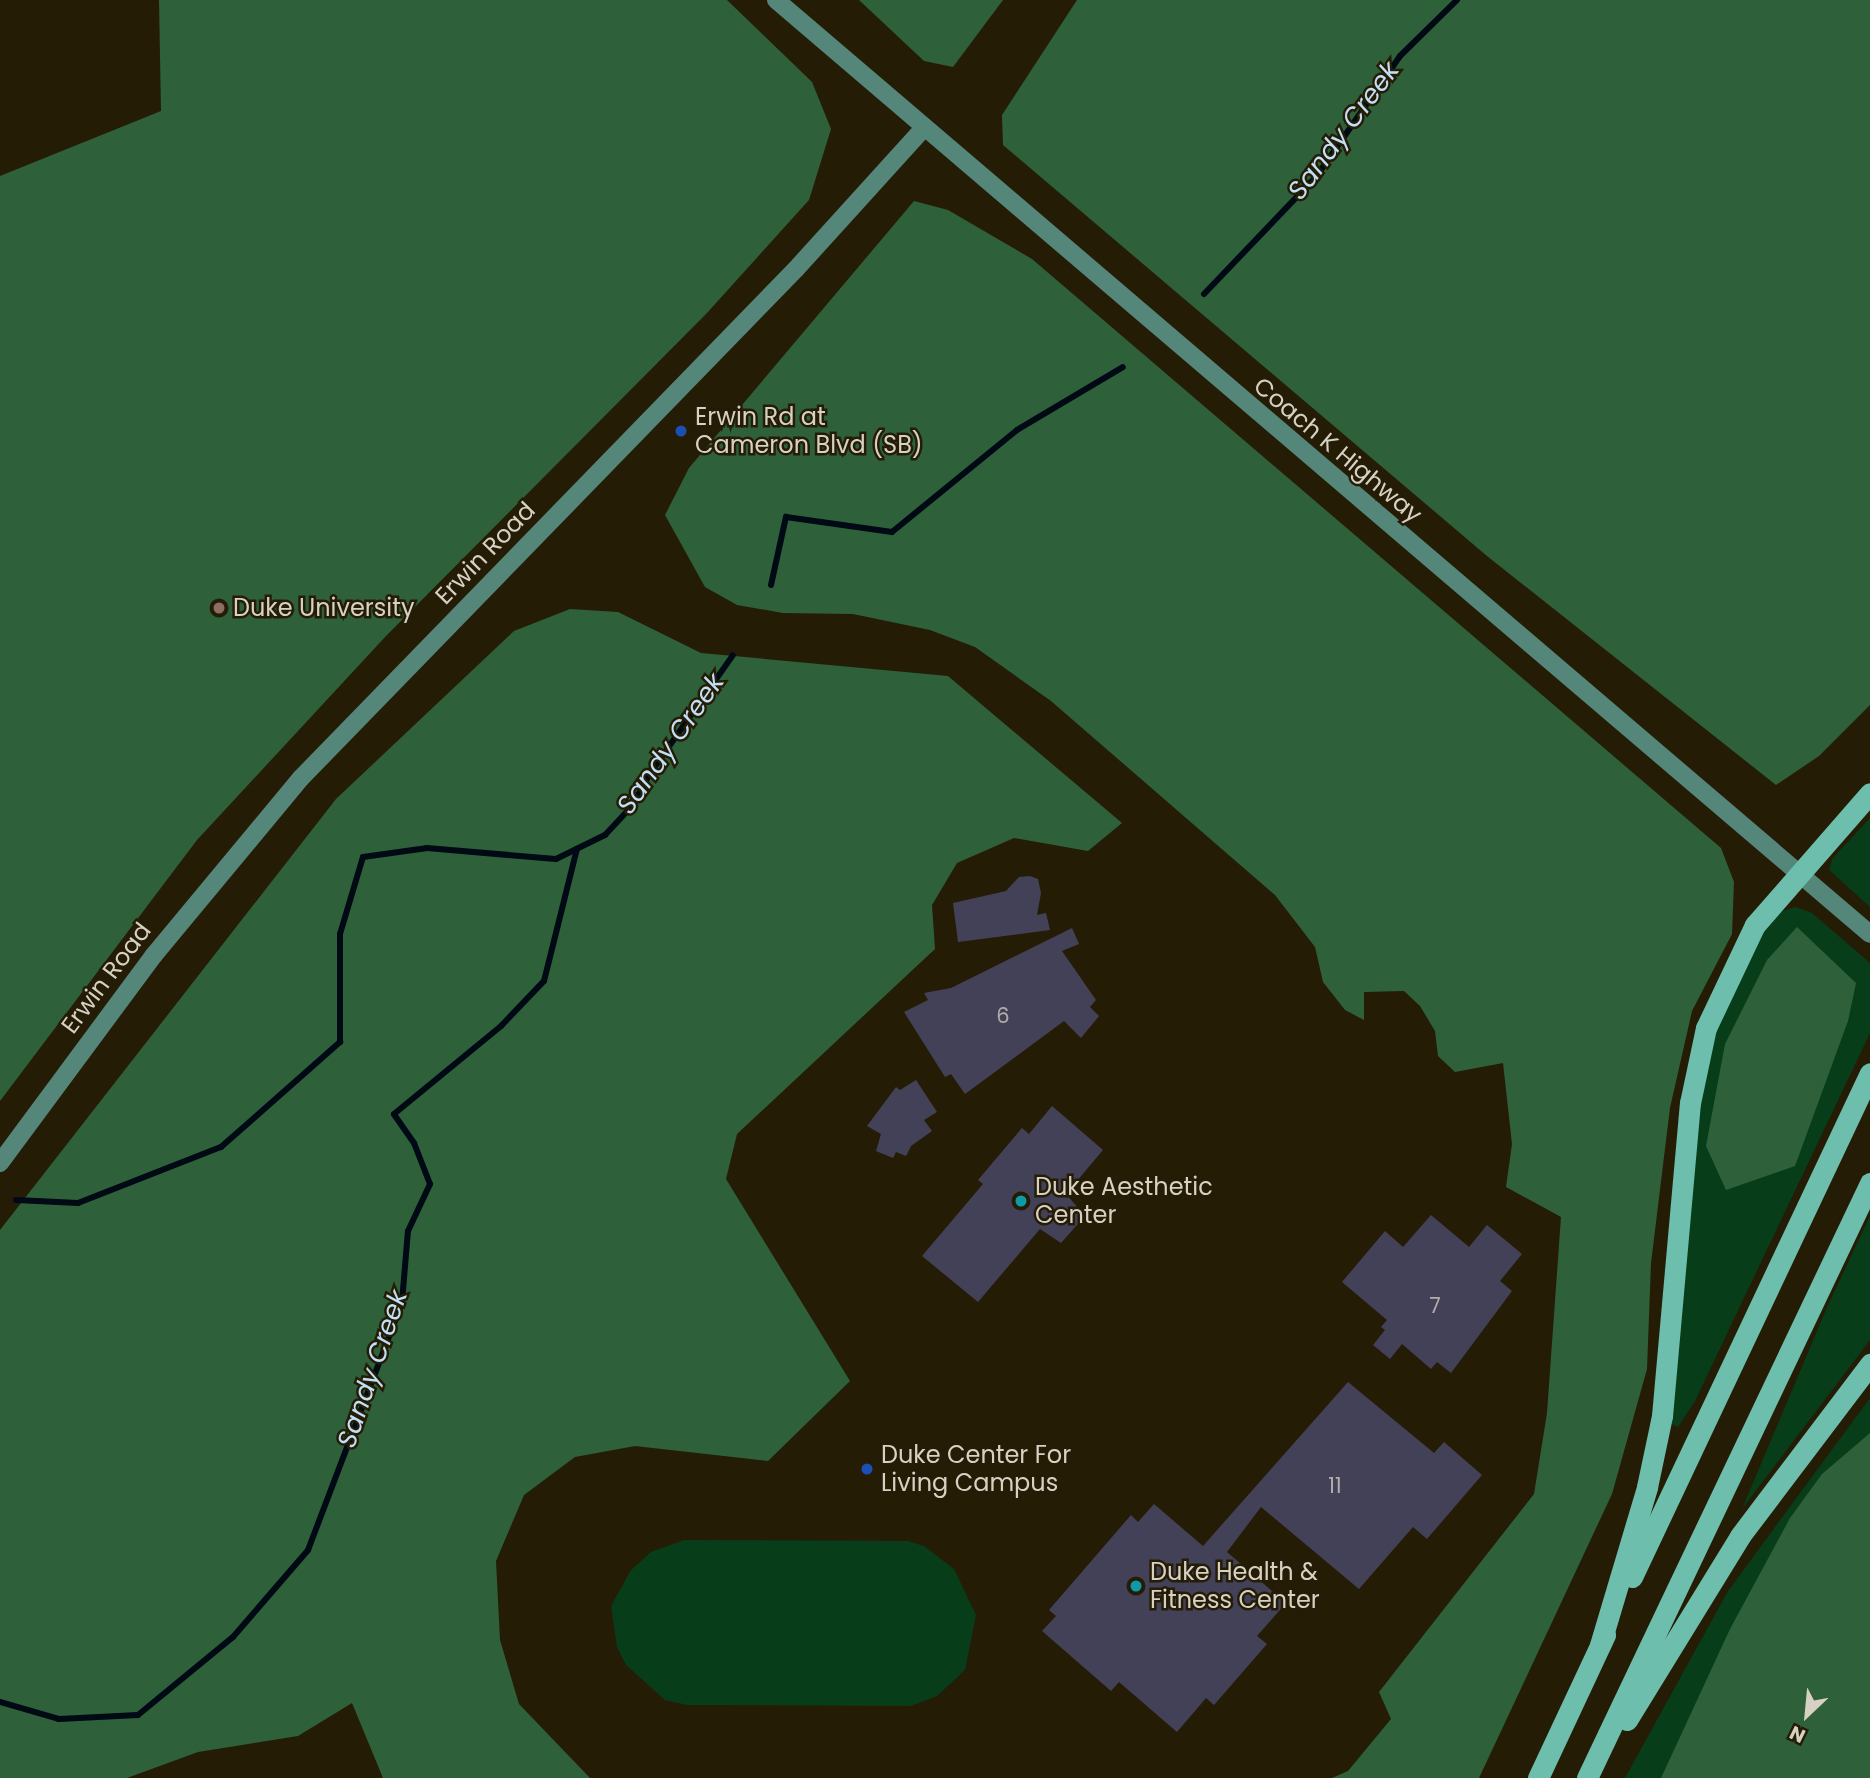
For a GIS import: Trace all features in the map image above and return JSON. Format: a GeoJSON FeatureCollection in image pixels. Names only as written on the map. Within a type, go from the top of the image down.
{"type":"FeatureCollection","features":[{"type":"Feature","properties":{"kind":"highway"},"geometry":{"type":"LineString","coordinates":[[1600,1645],[1647,1487],[1661,1416],[1696,1065],[1736,959],[1755,925],[1797,872],[1870,793]]}},
{"type":"Feature","properties":{"kind":"highway"},"geometry":{"type":"LineString","coordinates":[[1538,1778],[1870,1073]]}},
{"type":"Feature","properties":{"kind":"highway"},"geometry":{"type":"LineString","coordinates":[[1588,1778],[1870,1183]]}},
{"type":"Feature","properties":{"kind":"highway"},"geometry":{"type":"LineString","coordinates":[[1588,1778],[1665,1663],[1740,1536],[1870,1364]]}},
{"type":"Feature","properties":{"kind":"main road","name":"Coach K Highway"},"geometry":{"type":"LineString","coordinates":[[776,0],[1870,934]]}},
{"type":"Feature","properties":{"kind":"main road","name":"Erwin Road"},"geometry":{"type":"LineString","coordinates":[[0,1163],[207,887],[301,778],[786,278],[924,128]]}},
{"type":"Feature","properties":{"kind":"green space","name":"Duke University"},"geometry":{"type":"Polygon","coordinates":[[[159,0],[727,0],[812,82],[831,129],[809,200],[707,313],[386,636],[197,840],[0,1101],[0,176],[161,111],[159,0]]]}},
{"type":"Feature","properties":{"kind":"green space"},"geometry":{"type":"Polygon","coordinates":[[[859,0],[1003,0],[953,67],[924,61],[859,0]]]}},
{"type":"Feature","properties":{"kind":"green space"},"geometry":{"type":"Polygon","coordinates":[[[1077,0],[1870,0],[1870,705],[1819,756],[1776,785],[1487,556],[1003,145],[1002,115],[1077,0]]]}},
{"type":"Feature","properties":{"kind":"green space"},"geometry":{"type":"Polygon","coordinates":[[[914,201],[948,210],[1032,259],[1721,848],[1734,882],[1732,934],[1692,1011],[1670,1108],[1651,1263],[1647,1369],[1612,1494],[1479,1778],[1332,1778],[1348,1771],[1391,1719],[1379,1692],[1534,1494],[1547,1413],[1561,1217],[1506,1187],[1512,1144],[1503,1063],[1455,1072],[1438,1056],[1435,1031],[1420,1006],[1404,991],[1364,992],[1364,1020],[1345,1010],[1323,982],[1315,947],[1275,895],[1051,701],[975,647],[930,630],[853,614],[783,613],[737,605],[705,587],[665,515],[689,468],[914,201]]]}},
{"type":"Feature","properties":{"kind":"green space"},"geometry":{"type":"Polygon","coordinates":[[[570,609],[618,612],[701,653],[948,676],[1122,823],[1088,851],[1014,838],[957,863],[932,905],[935,949],[737,1134],[726,1179],[850,1381],[768,1461],[635,1446],[575,1457],[524,1495],[496,1561],[500,1640],[519,1704],[590,1778],[383,1778],[352,1703],[298,1736],[198,1752],[127,1778],[0,1778],[0,1230],[336,799],[514,631],[570,609]]]}},
{"type":"Feature","properties":{"kind":"green space"},"geometry":{"type":"Polygon","coordinates":[[[1870,818],[1870,907],[1829,870],[1832,859],[1870,818]]]}},
{"type":"Feature","properties":{"kind":"green space"},"geometry":{"type":"Polygon","coordinates":[[[1795,907],[1812,913],[1870,963],[1870,1033],[1695,1401],[1678,1427],[1669,1423],[1696,1105],[1725,1001],[1760,932],[1779,912],[1795,907]]]}},
{"type":"Feature","properties":{"kind":"green space"},"geometry":{"type":"Polygon","coordinates":[[[1797,927],[1856,983],[1848,1021],[1795,1166],[1726,1190],[1706,1146],[1725,1044],[1767,960],[1797,927]]]}},
{"type":"Feature","properties":{"kind":"green space"},"geometry":{"type":"Polygon","coordinates":[[[1870,1216],[1870,1340],[1742,1509],[1828,1305],[1870,1216]]]}},
{"type":"Feature","properties":{"kind":"green space"},"geometry":{"type":"Polygon","coordinates":[[[1870,1398],[1870,1778],[1625,1778],[1728,1591],[1870,1398]]]}},
{"type":"Feature","properties":{"kind":"green space"},"geometry":{"type":"Polygon","coordinates":[[[1870,1433],[1870,1778],[1661,1778],[1730,1629],[1790,1518],[1822,1474],[1870,1433]]]}},
{"type":"Feature","properties":{"kind":"green space"},"geometry":{"type":"Polygon","coordinates":[[[684,1540],[908,1541],[924,1546],[954,1569],[976,1615],[965,1670],[937,1696],[911,1706],[687,1705],[665,1700],[626,1665],[617,1647],[611,1606],[631,1570],[651,1552],[684,1540]]]}},
{"type":"Feature","properties":{"kind":"building"},"geometry":{"type":"Polygon","coordinates":[[[1030,876],[1038,879],[1041,893],[1037,915],[1046,913],[1050,930],[958,942],[953,903],[1006,891],[1019,877],[1030,876]]]}},
{"type":"Feature","properties":{"kind":"building"},"geometry":{"type":"Polygon","coordinates":[[[1072,928],[1079,944],[1062,951],[1096,1000],[1090,1007],[1099,1016],[1081,1038],[1064,1021],[965,1094],[951,1074],[945,1077],[904,1012],[928,1000],[924,993],[951,988],[1072,928]]]}},
{"type":"Feature","properties":{"kind":"building"},"geometry":{"type":"Polygon","coordinates":[[[916,1080],[937,1112],[924,1120],[932,1131],[911,1146],[906,1156],[896,1152],[893,1158],[876,1151],[881,1134],[867,1126],[896,1087],[900,1090],[916,1080]]]}},
{"type":"Feature","properties":{"kind":"building","name":"Duke Aesthetic Center"},"geometry":{"type":"Polygon","coordinates":[[[1052,1106],[1103,1150],[1066,1194],[1085,1216],[1061,1243],[1040,1229],[978,1302],[922,1256],[983,1184],[978,1180],[1022,1128],[1029,1134],[1052,1106]]]}},
{"type":"Feature","properties":{"kind":"building"},"geometry":{"type":"Polygon","coordinates":[[[1431,1215],[1469,1247],[1487,1225],[1522,1254],[1500,1281],[1512,1291],[1451,1373],[1437,1362],[1431,1369],[1402,1344],[1390,1359],[1373,1345],[1385,1330],[1381,1327],[1387,1320],[1342,1282],[1385,1231],[1403,1247],[1431,1215]]]}},
{"type":"Feature","properties":{"kind":"building"},"geometry":{"type":"Polygon","coordinates":[[[1348,1382],[1434,1453],[1444,1442],[1482,1475],[1427,1539],[1413,1527],[1359,1589],[1261,1507],[1227,1552],[1286,1603],[1257,1636],[1267,1644],[1214,1705],[1206,1698],[1177,1732],[1119,1682],[1111,1691],[1042,1631],[1056,1616],[1049,1610],[1131,1515],[1138,1522],[1154,1504],[1203,1546],[1348,1382]]]}},
{"type":"Feature","properties":{"kind":"waterway","name":"Sandy Creek"},"geometry":{"type":"LineString","coordinates":[[1204,294],[1316,177],[1400,56],[1457,0]]}},
{"type":"Feature","properties":{"kind":"waterway","name":"Sandy Creek"},"geometry":{"type":"LineString","coordinates":[[771,585],[786,517],[892,532],[1017,430],[1123,367]]}},
{"type":"Feature","properties":{"kind":"waterway"},"geometry":{"type":"LineString","coordinates":[[16,1200],[78,1203],[221,1147],[340,1042],[340,934],[363,857],[427,848],[556,859],[605,835],[632,806],[649,775],[733,655]]}},
{"type":"Feature","properties":{"kind":"waterway","name":"Sandy Creek"},"geometry":{"type":"LineString","coordinates":[[0,1702],[59,1719],[138,1715],[233,1637],[308,1550],[402,1302],[408,1231],[430,1184],[414,1143],[394,1114],[501,1026],[544,981],[577,849]]}},
{"type":"Feature","properties":{"kind":"place","name":"Erwin Rd at Cameron Blvd (SB)"},"geometry":{"type":"Point","coordinates":[681,431]}},
{"type":"Feature","properties":{"kind":"place","name":"Duke University"},"geometry":{"type":"Point","coordinates":[219,608]}},
{"type":"Feature","properties":{"kind":"place","name":"Duke Aesthetic Center"},"geometry":{"type":"Point","coordinates":[1021,1201]}},
{"type":"Feature","properties":{"kind":"place","name":"Duke Center For Living Campus"},"geometry":{"type":"Point","coordinates":[867,1469]}},
{"type":"Feature","properties":{"kind":"place","name":"Duke Health & Fitness Center"},"geometry":{"type":"Point","coordinates":[1136,1586]}}]}
